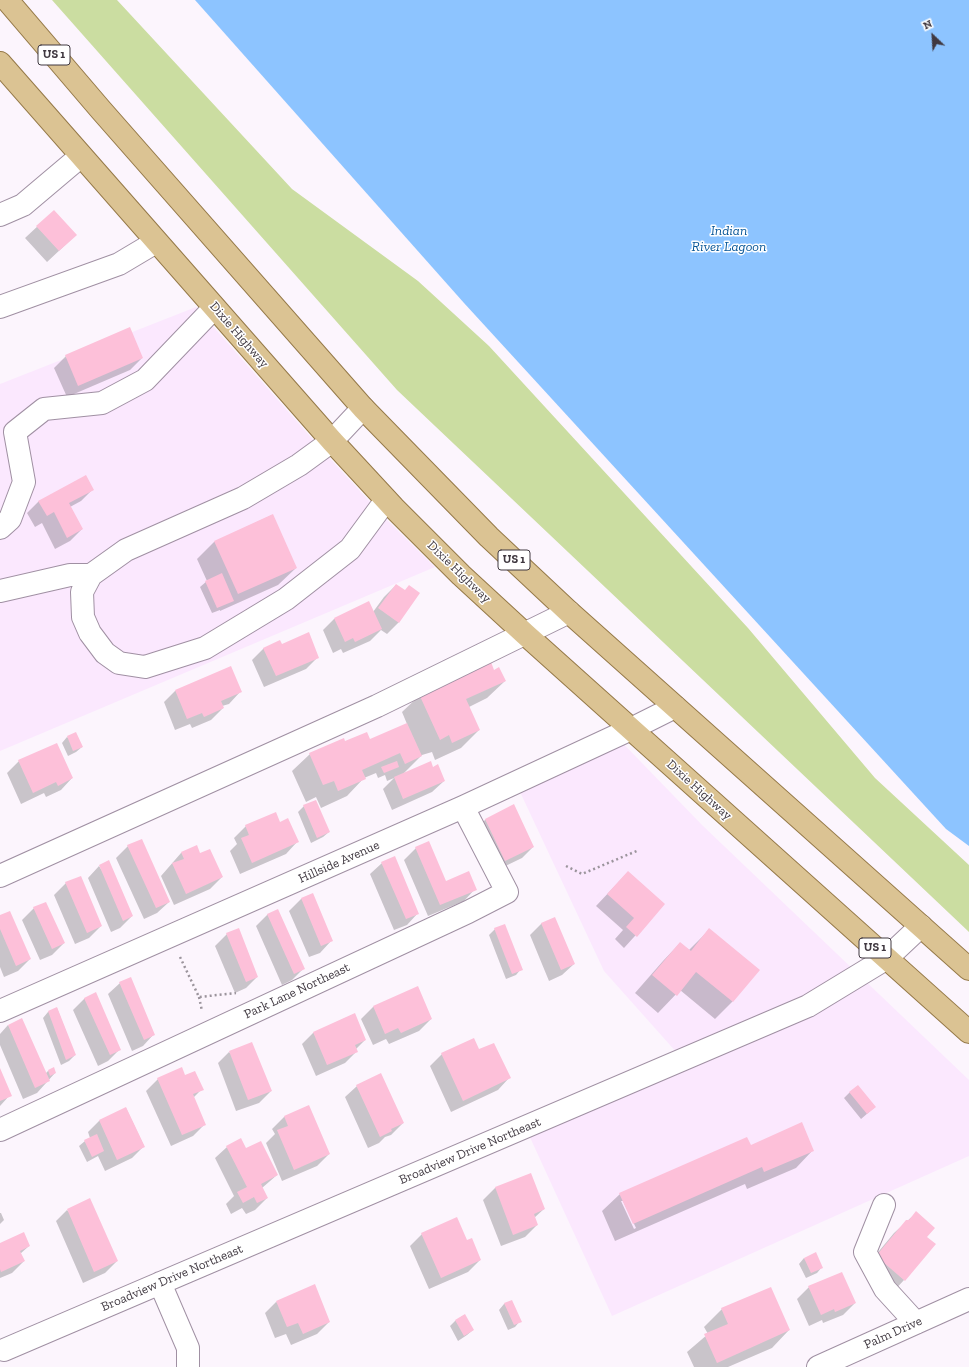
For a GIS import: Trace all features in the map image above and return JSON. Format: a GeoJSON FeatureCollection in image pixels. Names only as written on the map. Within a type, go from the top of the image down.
{"type":"FeatureCollection","features":[{"type":"Feature","properties":{"kind":"main road","name":"US 1"},"geometry":{"type":"LineString","coordinates":[[7,0],[101,110],[363,408],[489,537],[569,612],[969,969]]}},
{"type":"Feature","properties":{"kind":"main road","name":"Dixie Highway"},"geometry":{"type":"LineString","coordinates":[[0,63],[214,308],[386,500],[461,575],[525,634],[969,1032]]}},
{"type":"Feature","properties":{"kind":"street"},"geometry":{"type":"LineString","coordinates":[[0,215],[23,204],[81,156]]}},
{"type":"Feature","properties":{"kind":"street"},"geometry":{"type":"LineString","coordinates":[[0,307],[119,264],[156,242]]}},
{"type":"Feature","properties":{"kind":"street"},"geometry":{"type":"LineString","coordinates":[[0,528],[10,519],[24,482],[15,432],[44,409],[102,403],[145,380],[214,308]]}},
{"type":"Feature","properties":{"kind":"street"},"geometry":{"type":"LineString","coordinates":[[363,408],[332,441],[299,465],[243,498],[126,550],[91,575],[82,592],[83,617],[90,633],[105,653],[118,663],[145,667],[205,648],[286,599],[350,549],[386,500]]}},
{"type":"Feature","properties":{"kind":"street"},"geometry":{"type":"LineString","coordinates":[[0,591],[70,575],[91,575]]}},
{"type":"Feature","properties":{"kind":"street"},"geometry":{"type":"LineString","coordinates":[[0,876],[377,706],[569,612]]}},
{"type":"Feature","properties":{"kind":"street","name":"Hillside Avenue"},"geometry":{"type":"LineString","coordinates":[[0,1011],[463,807],[675,707]]}},
{"type":"Feature","properties":{"kind":"street","name":"Park Lane Northeast"},"geometry":{"type":"LineString","coordinates":[[0,1130],[468,912],[507,892],[463,807]]}},
{"type":"Feature","properties":{"kind":"street","name":"Broadview Drive Northeast"},"geometry":{"type":"LineString","coordinates":[[4,1350],[808,1006],[887,958],[921,926]]}},
{"type":"Feature","properties":{"kind":"street"},"geometry":{"type":"LineString","coordinates":[[884,1205],[865,1252],[885,1289],[916,1323]]}},
{"type":"Feature","properties":{"kind":"street"},"geometry":{"type":"LineString","coordinates":[[160,1283],[188,1348],[188,1367]]}},
{"type":"Feature","properties":{"kind":"street","name":"Palm Drive"},"geometry":{"type":"LineString","coordinates":[[818,1367],[969,1299]]}},
{"type":"Feature","properties":{"kind":"path"},"geometry":{"type":"LineString","coordinates":[[566,866],[582,874],[639,850]]}},
{"type":"Feature","properties":{"kind":"path"},"geometry":{"type":"LineString","coordinates":[[170,936],[198,998],[242,992]]}},
{"type":"Feature","properties":{"kind":"shaded area"},"geometry":{"type":"Polygon","coordinates":[[[196,307],[323,451],[385,518],[435,567],[0,751],[0,384],[196,307]]]}},
{"type":"Feature","properties":{"kind":"shaded area"},"geometry":{"type":"Polygon","coordinates":[[[611,731],[702,825],[969,1080],[969,1156],[612,1316],[528,1133],[686,1063],[604,971],[513,777],[611,731]]]}},
{"type":"Feature","properties":{"kind":"green space"},"geometry":{"type":"Polygon","coordinates":[[[52,0],[117,0],[292,189],[418,281],[489,346],[748,628],[875,778],[969,865],[969,932],[397,390],[52,0]]]}},
{"type":"Feature","properties":{"kind":"water","name":"Indian River Lagoon"},"geometry":{"type":"Polygon","coordinates":[[[195,0],[969,0],[969,846],[946,829],[464,303],[195,0]]]}},
{"type":"Feature","properties":{"kind":"building"},"geometry":{"type":"Polygon","coordinates":[[[54,210],[77,235],[59,251],[36,226],[54,210]]]}},
{"type":"Feature","properties":{"kind":"building"},"geometry":{"type":"Polygon","coordinates":[[[130,327],[143,358],[78,386],[65,355],[130,327]]]}},
{"type":"Feature","properties":{"kind":"building"},"geometry":{"type":"Polygon","coordinates":[[[86,475],[94,490],[69,503],[83,529],[67,538],[54,512],[47,516],[38,501],[86,475]]]}},
{"type":"Feature","properties":{"kind":"building"},"geometry":{"type":"Polygon","coordinates":[[[273,514],[297,568],[238,594],[214,541],[273,514]]]}},
{"type":"Feature","properties":{"kind":"building"},"geometry":{"type":"Polygon","coordinates":[[[222,573],[234,601],[217,608],[205,581],[222,573]]]}},
{"type":"Feature","properties":{"kind":"building"},"geometry":{"type":"Polygon","coordinates":[[[396,584],[405,590],[409,585],[420,593],[399,623],[378,608],[396,584]]]}},
{"type":"Feature","properties":{"kind":"building"},"geometry":{"type":"Polygon","coordinates":[[[369,601],[382,629],[355,642],[353,638],[345,642],[334,618],[369,601]]]}},
{"type":"Feature","properties":{"kind":"building"},"geometry":{"type":"Polygon","coordinates":[[[309,632],[319,658],[276,676],[263,648],[280,640],[282,644],[309,632]]]}},
{"type":"Feature","properties":{"kind":"building"},"geometry":{"type":"Polygon","coordinates":[[[491,662],[494,670],[499,667],[506,681],[466,699],[480,730],[452,743],[449,735],[440,740],[419,694],[491,662]]]}},
{"type":"Feature","properties":{"kind":"building"},"geometry":{"type":"Polygon","coordinates":[[[231,666],[242,692],[221,701],[224,708],[204,717],[202,713],[187,719],[175,690],[231,666]]]}},
{"type":"Feature","properties":{"kind":"building"},"geometry":{"type":"Polygon","coordinates":[[[407,723],[422,756],[405,764],[400,753],[362,770],[366,779],[338,791],[334,781],[323,785],[309,753],[344,738],[345,741],[367,732],[370,739],[407,723]]]}},
{"type":"Feature","properties":{"kind":"building"},"geometry":{"type":"Polygon","coordinates":[[[76,732],[83,747],[73,751],[67,736],[76,732]]]}},
{"type":"Feature","properties":{"kind":"building"},"geometry":{"type":"Polygon","coordinates":[[[57,743],[73,778],[58,786],[56,782],[33,793],[18,760],[57,743]]]}},
{"type":"Feature","properties":{"kind":"building"},"geometry":{"type":"Polygon","coordinates":[[[397,761],[399,767],[384,773],[381,767],[397,761]]]}},
{"type":"Feature","properties":{"kind":"building"},"geometry":{"type":"Polygon","coordinates":[[[431,761],[433,767],[438,764],[445,781],[403,799],[394,777],[431,761]]]}},
{"type":"Feature","properties":{"kind":"building"},"geometry":{"type":"Polygon","coordinates":[[[316,800],[330,832],[317,838],[303,805],[316,800]]]}},
{"type":"Feature","properties":{"kind":"building"},"geometry":{"type":"Polygon","coordinates":[[[514,804],[534,847],[505,861],[485,819],[514,804]]]}},
{"type":"Feature","properties":{"kind":"building"},"geometry":{"type":"Polygon","coordinates":[[[276,812],[280,822],[288,818],[299,842],[252,863],[241,838],[249,835],[245,825],[276,812]]]}},
{"type":"Feature","properties":{"kind":"building"},"geometry":{"type":"Polygon","coordinates":[[[142,839],[170,902],[156,908],[127,845],[142,839]]]}},
{"type":"Feature","properties":{"kind":"building"},"geometry":{"type":"Polygon","coordinates":[[[429,841],[446,881],[469,871],[477,890],[440,905],[415,847],[429,841]]]}},
{"type":"Feature","properties":{"kind":"building"},"geometry":{"type":"Polygon","coordinates":[[[197,845],[200,853],[210,849],[223,877],[186,894],[172,863],[184,859],[181,852],[197,845]]]}},
{"type":"Feature","properties":{"kind":"building"},"geometry":{"type":"Polygon","coordinates":[[[395,856],[419,914],[406,919],[381,862],[395,856]]]}},
{"type":"Feature","properties":{"kind":"building"},"geometry":{"type":"Polygon","coordinates":[[[109,860],[133,916],[123,921],[99,865],[109,860]]]}},
{"type":"Feature","properties":{"kind":"building"},"geometry":{"type":"Polygon","coordinates":[[[628,871],[665,904],[637,937],[626,927],[634,918],[607,894],[628,871]]]}},
{"type":"Feature","properties":{"kind":"building"},"geometry":{"type":"Polygon","coordinates":[[[81,876],[102,926],[87,933],[65,882],[81,876]]]}},
{"type":"Feature","properties":{"kind":"building"},"geometry":{"type":"Polygon","coordinates":[[[313,893],[333,941],[321,946],[301,898],[313,893]]]}},
{"type":"Feature","properties":{"kind":"building"},"geometry":{"type":"Polygon","coordinates":[[[46,902],[65,943],[52,949],[33,907],[46,902]]]}},
{"type":"Feature","properties":{"kind":"building"},"geometry":{"type":"Polygon","coordinates":[[[278,909],[305,969],[294,974],[267,914],[278,909]]]}},
{"type":"Feature","properties":{"kind":"building"},"geometry":{"type":"Polygon","coordinates":[[[10,911],[31,959],[16,966],[0,929],[0,915],[10,911]]]}},
{"type":"Feature","properties":{"kind":"building"},"geometry":{"type":"Polygon","coordinates":[[[555,917],[575,964],[561,970],[541,923],[555,917]]]}},
{"type":"Feature","properties":{"kind":"building"},"geometry":{"type":"Polygon","coordinates":[[[505,924],[523,970],[512,974],[494,928],[505,924]]]}},
{"type":"Feature","properties":{"kind":"building"},"geometry":{"type":"Polygon","coordinates":[[[239,928],[258,977],[246,982],[226,933],[239,928]]]}},
{"type":"Feature","properties":{"kind":"building"},"geometry":{"type":"Polygon","coordinates":[[[709,928],[760,970],[733,1002],[696,972],[677,996],[652,975],[680,942],[691,951],[709,928]]]}},
{"type":"Feature","properties":{"kind":"building"},"geometry":{"type":"Polygon","coordinates":[[[131,977],[155,1035],[144,1040],[119,982],[131,977]]]}},
{"type":"Feature","properties":{"kind":"building"},"geometry":{"type":"Polygon","coordinates":[[[418,986],[432,1019],[401,1033],[398,1028],[385,1034],[373,1006],[418,986]]]}},
{"type":"Feature","properties":{"kind":"building"},"geometry":{"type":"Polygon","coordinates":[[[96,992],[121,1050],[110,1055],[84,998],[96,992]]]}},
{"type":"Feature","properties":{"kind":"building"},"geometry":{"type":"Polygon","coordinates":[[[57,1007],[76,1055],[66,1060],[48,1011],[57,1007]]]}},
{"type":"Feature","properties":{"kind":"building"},"geometry":{"type":"Polygon","coordinates":[[[355,1013],[366,1040],[355,1045],[358,1052],[327,1065],[313,1032],[355,1013]]]}},
{"type":"Feature","properties":{"kind":"building"},"geometry":{"type":"Polygon","coordinates":[[[22,1018],[50,1081],[35,1088],[8,1025],[22,1018]]]}},
{"type":"Feature","properties":{"kind":"building"},"geometry":{"type":"Polygon","coordinates":[[[474,1038],[479,1049],[494,1043],[511,1078],[463,1101],[441,1053],[474,1038]]]}},
{"type":"Feature","properties":{"kind":"building"},"geometry":{"type":"Polygon","coordinates":[[[252,1042],[272,1091],[248,1100],[229,1051],[252,1042]]]}},
{"type":"Feature","properties":{"kind":"building"},"geometry":{"type":"Polygon","coordinates":[[[54,1067],[56,1073],[50,1076],[48,1070],[54,1067]]]}},
{"type":"Feature","properties":{"kind":"building"},"geometry":{"type":"Polygon","coordinates":[[[182,1067],[185,1075],[195,1071],[204,1090],[193,1094],[206,1125],[182,1135],[157,1078],[182,1067]]]}},
{"type":"Feature","properties":{"kind":"building"},"geometry":{"type":"Polygon","coordinates":[[[0,1068],[12,1096],[0,1101],[0,1068]]]}},
{"type":"Feature","properties":{"kind":"building"},"geometry":{"type":"Polygon","coordinates":[[[381,1073],[404,1123],[391,1129],[392,1131],[380,1137],[356,1085],[381,1073]]]}},
{"type":"Feature","properties":{"kind":"building"},"geometry":{"type":"Polygon","coordinates":[[[858,1085],[876,1107],[867,1114],[849,1092],[858,1085]]]}},
{"type":"Feature","properties":{"kind":"building"},"geometry":{"type":"Polygon","coordinates":[[[309,1105],[330,1154],[294,1170],[277,1130],[288,1126],[284,1116],[309,1105]]]}},
{"type":"Feature","properties":{"kind":"building"},"geometry":{"type":"Polygon","coordinates":[[[126,1107],[145,1147],[117,1160],[99,1120],[126,1107]]]}},
{"type":"Feature","properties":{"kind":"building"},"geometry":{"type":"Polygon","coordinates":[[[802,1122],[814,1151],[764,1172],[762,1167],[633,1224],[619,1193],[747,1137],[751,1145],[802,1122]]]}},
{"type":"Feature","properties":{"kind":"building"},"geometry":{"type":"Polygon","coordinates":[[[97,1134],[104,1151],[92,1157],[84,1140],[97,1134]]]}},
{"type":"Feature","properties":{"kind":"building"},"geometry":{"type":"Polygon","coordinates":[[[241,1138],[246,1148],[261,1141],[278,1175],[261,1184],[268,1198],[257,1203],[254,1197],[243,1203],[237,1192],[247,1187],[226,1146],[241,1138]]]}},
{"type":"Feature","properties":{"kind":"building"},"geometry":{"type":"Polygon","coordinates":[[[531,1173],[545,1209],[534,1214],[538,1225],[513,1235],[495,1187],[531,1173]]]}},
{"type":"Feature","properties":{"kind":"building"},"geometry":{"type":"Polygon","coordinates":[[[90,1198],[118,1261],[94,1272],[67,1209],[90,1198]]]}},
{"type":"Feature","properties":{"kind":"building"},"geometry":{"type":"Polygon","coordinates":[[[916,1211],[935,1228],[927,1237],[936,1244],[905,1281],[876,1256],[906,1220],[909,1220],[916,1211]]]}},
{"type":"Feature","properties":{"kind":"building"},"geometry":{"type":"Polygon","coordinates":[[[457,1217],[467,1240],[472,1238],[481,1260],[441,1278],[421,1233],[457,1217]]]}},
{"type":"Feature","properties":{"kind":"building"},"geometry":{"type":"Polygon","coordinates":[[[24,1232],[30,1246],[20,1251],[25,1261],[1,1272],[0,1243],[24,1232]]]}},
{"type":"Feature","properties":{"kind":"building"},"geometry":{"type":"Polygon","coordinates":[[[816,1252],[823,1268],[811,1273],[804,1258],[816,1252]]]}},
{"type":"Feature","properties":{"kind":"building"},"geometry":{"type":"Polygon","coordinates":[[[842,1272],[856,1303],[835,1312],[834,1309],[821,1315],[808,1286],[842,1272]]]}},
{"type":"Feature","properties":{"kind":"building"},"geometry":{"type":"Polygon","coordinates":[[[315,1284],[330,1322],[303,1334],[298,1323],[287,1327],[276,1301],[315,1284]]]}},
{"type":"Feature","properties":{"kind":"building"},"geometry":{"type":"Polygon","coordinates":[[[771,1287],[790,1330],[717,1363],[704,1334],[728,1324],[721,1308],[771,1287]]]}},
{"type":"Feature","properties":{"kind":"building"},"geometry":{"type":"Polygon","coordinates":[[[512,1300],[522,1322],[514,1325],[504,1303],[512,1300]]]}},
{"type":"Feature","properties":{"kind":"building"},"geometry":{"type":"Polygon","coordinates":[[[465,1314],[474,1330],[464,1336],[455,1320],[465,1314]]]}}]}
